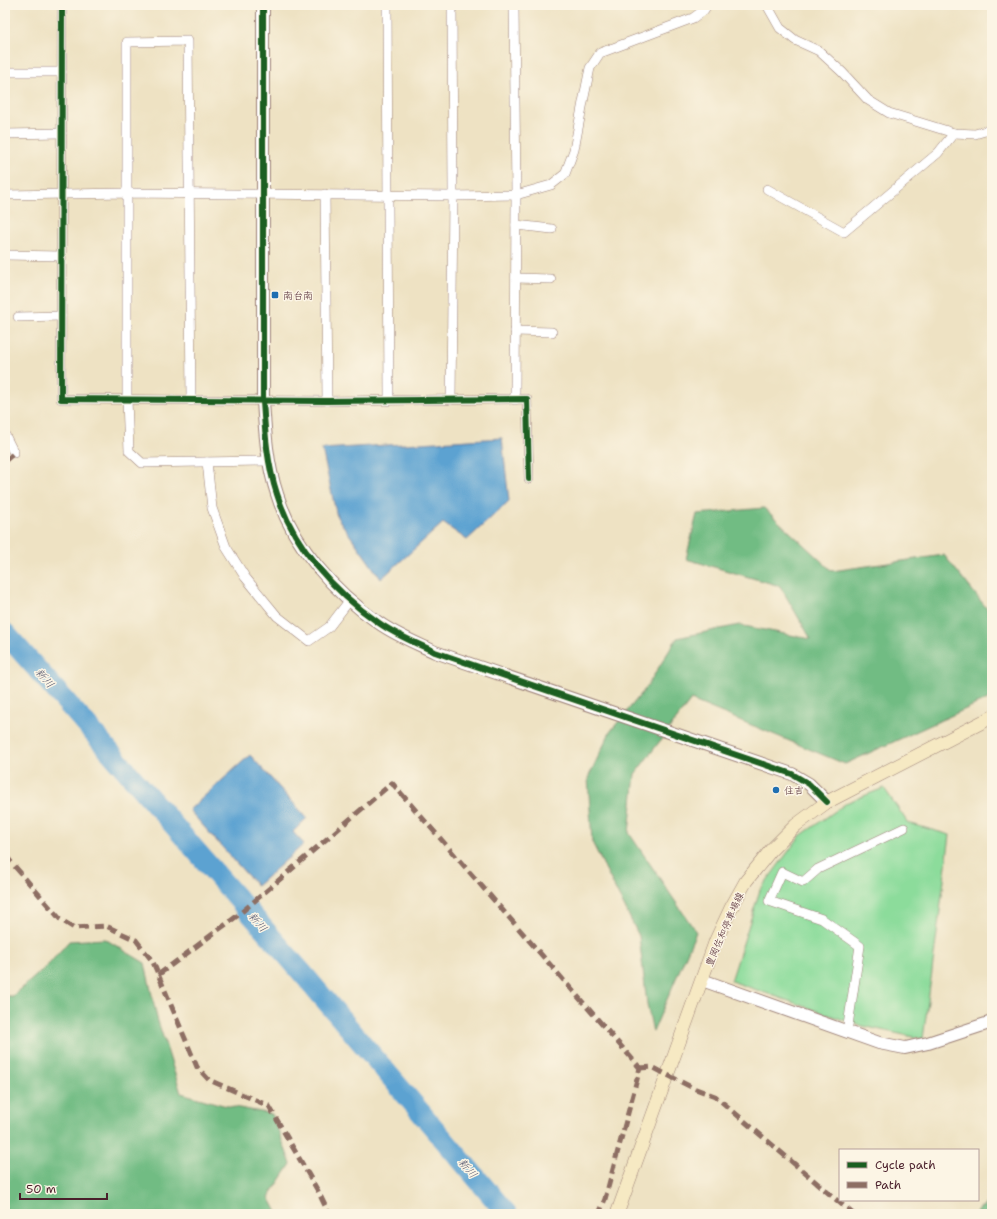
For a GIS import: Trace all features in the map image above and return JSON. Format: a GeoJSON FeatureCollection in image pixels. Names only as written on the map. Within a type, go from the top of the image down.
{"type":"FeatureCollection","features":[{"type":"Feature","properties":{"kind":"main road","name":"豊岡佐和停車場線"},"geometry":{"type":"LineString","coordinates":[[617,1214],[716,940],[746,881],[771,850],[796,825],[827,802],[992,717]]}},
{"type":"Feature","properties":{"kind":"street"},"geometry":{"type":"LineString","coordinates":[[62,5],[61,399],[191,401],[527,399],[529,479]]}},
{"type":"Feature","properties":{"kind":"street"},"geometry":{"type":"LineString","coordinates":[[263,5],[263,401],[268,461],[277,494],[289,524],[304,549],[327,578],[349,601],[379,623],[408,639],[435,652],[792,774],[809,784],[827,802]]}},
{"type":"Feature","properties":{"kind":"street"},"geometry":{"type":"LineString","coordinates":[[387,5],[389,400]]}},
{"type":"Feature","properties":{"kind":"street"},"geometry":{"type":"LineString","coordinates":[[451,400],[453,196],[452,5]]}},
{"type":"Feature","properties":{"kind":"street"},"geometry":{"type":"LineString","coordinates":[[514,5],[516,195],[515,400]]}},
{"type":"Feature","properties":{"kind":"street"},"geometry":{"type":"LineString","coordinates":[[5,195],[127,193],[453,196],[516,195],[551,185],[565,174],[574,150],[582,102],[590,68],[600,53],[693,18],[704,10],[707,5]]}},
{"type":"Feature","properties":{"kind":"street"},"geometry":{"type":"LineString","coordinates":[[767,5],[780,28],[795,40],[819,51],[842,72],[868,100],[889,113],[954,133],[975,134],[992,129]]}},
{"type":"Feature","properties":{"kind":"street"},"geometry":{"type":"LineString","coordinates":[[191,401],[188,41],[127,42],[127,400],[129,451],[142,462],[268,461]]}},
{"type":"Feature","properties":{"kind":"street"},"geometry":{"type":"LineString","coordinates":[[5,72],[62,72]]}},
{"type":"Feature","properties":{"kind":"street"},"geometry":{"type":"LineString","coordinates":[[5,134],[62,133]]}},
{"type":"Feature","properties":{"kind":"street"},"geometry":{"type":"LineString","coordinates":[[767,189],[844,232],[938,154],[954,133]]}},
{"type":"Feature","properties":{"kind":"street"},"geometry":{"type":"LineString","coordinates":[[325,194],[327,401]]}},
{"type":"Feature","properties":{"kind":"street"},"geometry":{"type":"LineString","coordinates":[[516,225],[552,228]]}},
{"type":"Feature","properties":{"kind":"street"},"geometry":{"type":"LineString","coordinates":[[5,255],[61,256]]}},
{"type":"Feature","properties":{"kind":"street"},"geometry":{"type":"LineString","coordinates":[[516,278],[551,279]]}},
{"type":"Feature","properties":{"kind":"street"},"geometry":{"type":"LineString","coordinates":[[18,317],[61,316]]}},
{"type":"Feature","properties":{"kind":"street"},"geometry":{"type":"LineString","coordinates":[[515,331],[552,332]]}},
{"type":"Feature","properties":{"kind":"street"},"geometry":{"type":"LineString","coordinates":[[5,435],[14,453]]}},
{"type":"Feature","properties":{"kind":"street"},"geometry":{"type":"LineString","coordinates":[[207,462],[212,508],[226,547],[244,577],[277,616],[309,640],[329,627],[349,601]]}},
{"type":"Feature","properties":{"kind":"street"},"geometry":{"type":"LineString","coordinates":[[847,1032],[860,946],[822,919],[769,901],[782,872],[803,882],[818,869],[904,828]]}},
{"type":"Feature","properties":{"kind":"street"},"geometry":{"type":"LineString","coordinates":[[702,980],[879,1043],[905,1048],[928,1043],[992,1022]]}},
{"type":"Feature","properties":{"kind":"green space"},"geometry":{"type":"Polygon","coordinates":[[[764,508],[832,571],[944,555],[992,615],[992,697],[845,764],[691,700],[635,774],[629,833],[696,932],[653,1032],[647,1004],[639,936],[592,842],[588,778],[610,732],[646,688],[677,638],[739,625],[811,639],[780,586],[686,559],[697,514],[764,508]]]}},
{"type":"Feature","properties":{"kind":"green space"},"geometry":{"type":"Polygon","coordinates":[[[884,788],[908,823],[950,835],[923,1039],[858,1025],[731,981],[760,890],[800,836],[848,802],[884,788]]]}},
{"type":"Feature","properties":{"kind":"green space"},"geometry":{"type":"Polygon","coordinates":[[[105,939],[145,963],[157,1018],[181,1093],[223,1105],[272,1114],[291,1164],[269,1197],[278,1214],[5,1214],[5,996],[13,996],[47,966],[69,941],[105,939]]]}},
{"type":"Feature","properties":{"kind":"green space"},"geometry":{"type":"Polygon","coordinates":[[[992,1198],[992,1214],[975,1214],[992,1198]]]}},
{"type":"Feature","properties":{"kind":"water"},"geometry":{"type":"Polygon","coordinates":[[[502,438],[509,501],[467,540],[443,523],[381,579],[337,517],[322,449],[502,438]]]}},
{"type":"Feature","properties":{"kind":"water"},"geometry":{"type":"Polygon","coordinates":[[[250,755],[307,818],[293,832],[304,844],[257,886],[189,810],[250,755]]]}},
{"type":"Feature","properties":{"kind":"waterway","name":"新川"},"geometry":{"type":"LineString","coordinates":[[5,633],[304,975],[507,1214]]}},
{"type":"Feature","properties":{"kind":"marked path"},"geometry":{"type":"LineString","coordinates":[[5,461],[14,453]]}},
{"type":"Feature","properties":{"kind":"marked path"},"geometry":{"type":"LineString","coordinates":[[158,975],[237,916],[392,783],[640,1068],[605,1199],[599,1214]]}},
{"type":"Feature","properties":{"kind":"marked path"},"geometry":{"type":"LineString","coordinates":[[5,855],[60,919],[74,928],[106,926],[136,940],[153,962],[197,1067],[209,1080],[269,1106],[318,1191],[329,1214]]}},
{"type":"Feature","properties":{"kind":"marked path"},"geometry":{"type":"LineString","coordinates":[[640,1068],[652,1067],[693,1088],[715,1096],[853,1214]]}},
{"type":"Feature","properties":{"kind":"cycle path"},"geometry":{"type":"LineString","coordinates":[[62,5],[61,399],[327,401],[527,399],[529,479]]}},
{"type":"Feature","properties":{"kind":"cycle path"},"geometry":{"type":"LineString","coordinates":[[263,5],[263,401],[267,448],[277,494],[293,532],[304,549],[317,566],[346,597],[379,623],[406,639],[435,652],[792,774],[809,784],[827,802]]}},
{"type":"Feature","properties":{"kind":"place","name":"南台南"},"geometry":{"type":"Point","coordinates":[275,295]}},
{"type":"Feature","properties":{"kind":"place","name":"住吉"},"geometry":{"type":"Point","coordinates":[776,790]}}]}
